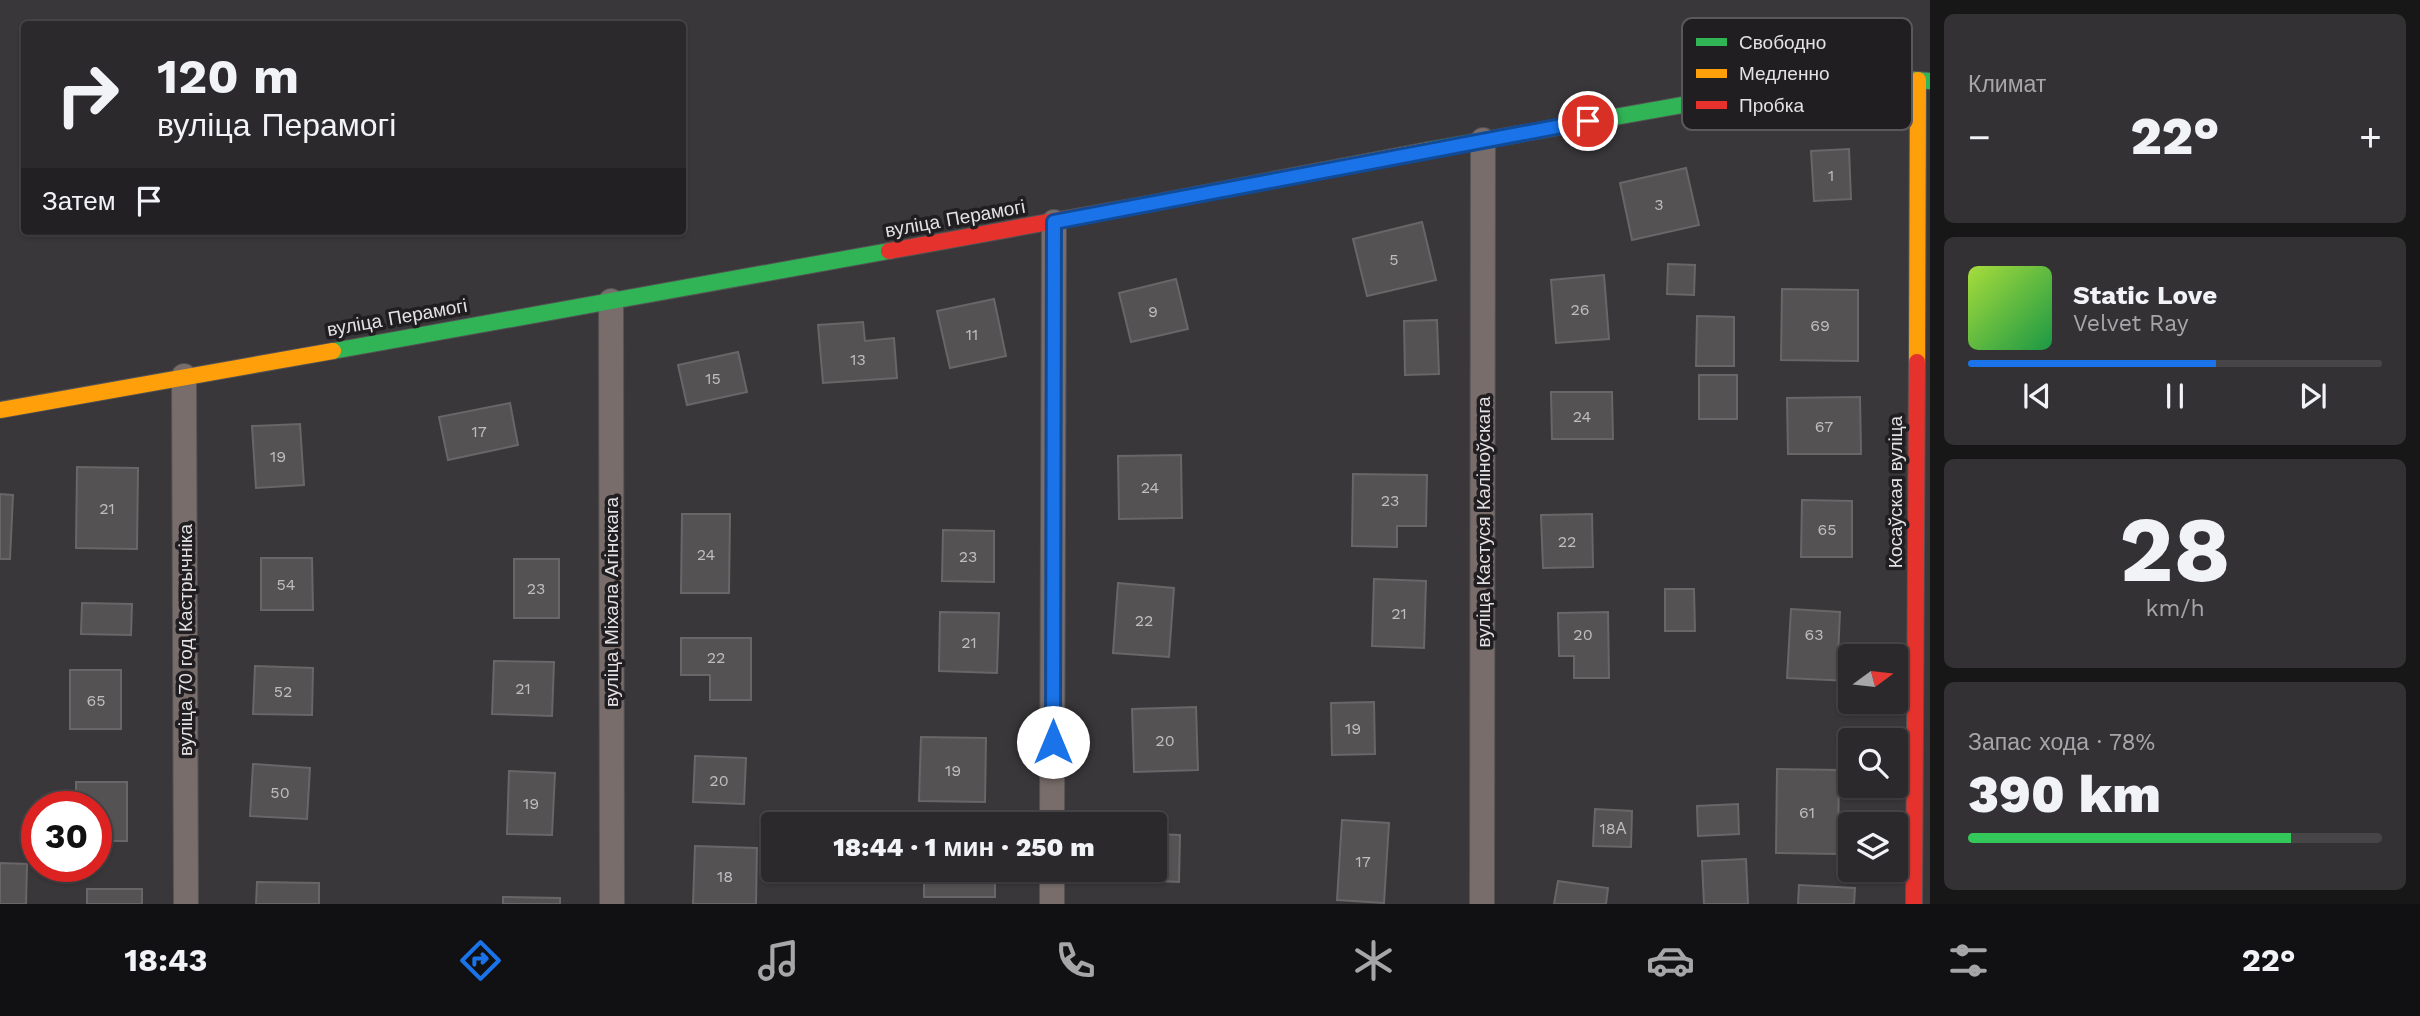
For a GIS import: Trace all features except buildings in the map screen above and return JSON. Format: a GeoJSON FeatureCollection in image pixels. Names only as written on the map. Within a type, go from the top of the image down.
{"type":"FeatureCollection","features":[{"type":"Feature","properties":{"kind":"street","name":"Косаўская вуліца"},"geometry":{"type":"LineString","coordinates":[[1914,904],[1924,80]]}},
{"type":"Feature","properties":{"kind":"street","name":"вуліца Перамогі"},"geometry":{"type":"LineString","coordinates":[[0,410],[1054,222],[1682,105]]}},
{"type":"Feature","properties":{"kind":"street","name":"вуліца Кастуся Каліноўскага"},"geometry":{"type":"LineString","coordinates":[[1482,904],[1483,140]]}},
{"type":"Feature","properties":{"kind":"street"},"geometry":{"type":"LineString","coordinates":[[1052,812],[1054,222]]}},
{"type":"Feature","properties":{"kind":"street","name":"вуліца Міхала Агінскага"},"geometry":{"type":"LineString","coordinates":[[611,301],[612,904]]}},
{"type":"Feature","properties":{"kind":"street","name":"вуліца 70 год Кастрычніка"},"geometry":{"type":"LineString","coordinates":[[184,376],[186,904]]}},
{"type":"Feature","properties":{"kind":"street"},"geometry":{"type":"LineString","coordinates":[[1052,882],[1052,904]]}},
{"type":"Feature","properties":{"kind":"traffic: fast"},"geometry":{"type":"LineString","coordinates":[[1912,80],[1930,81]]}},
{"type":"Feature","properties":{"kind":"traffic: fast"},"geometry":{"type":"LineString","coordinates":[[1429,150],[1682,105]]}},
{"type":"Feature","properties":{"kind":"traffic: fast"},"geometry":{"type":"LineString","coordinates":[[333,351],[889,251]]}},
{"type":"Feature","properties":{"kind":"traffic: slow"},"geometry":{"type":"LineString","coordinates":[[1917,362],[1918,80]]}},
{"type":"Feature","properties":{"kind":"traffic: slow"},"geometry":{"type":"LineString","coordinates":[[1153,203],[1429,150]]}},
{"type":"Feature","properties":{"kind":"traffic: slow"},"geometry":{"type":"LineString","coordinates":[[0,410],[333,351]]}},
{"type":"Feature","properties":{"kind":"traffic: jam"},"geometry":{"type":"LineString","coordinates":[[889,251],[1153,203]]}},
{"type":"Feature","properties":{"kind":"traffic: jam"},"geometry":{"type":"LineString","coordinates":[[1914,904],[1917,362]]}},
{"type":"Feature","properties":{"kind":"route"},"geometry":{"type":"LineString","coordinates":[[1053,742],[1054,222],[1588,121]]}}]}
